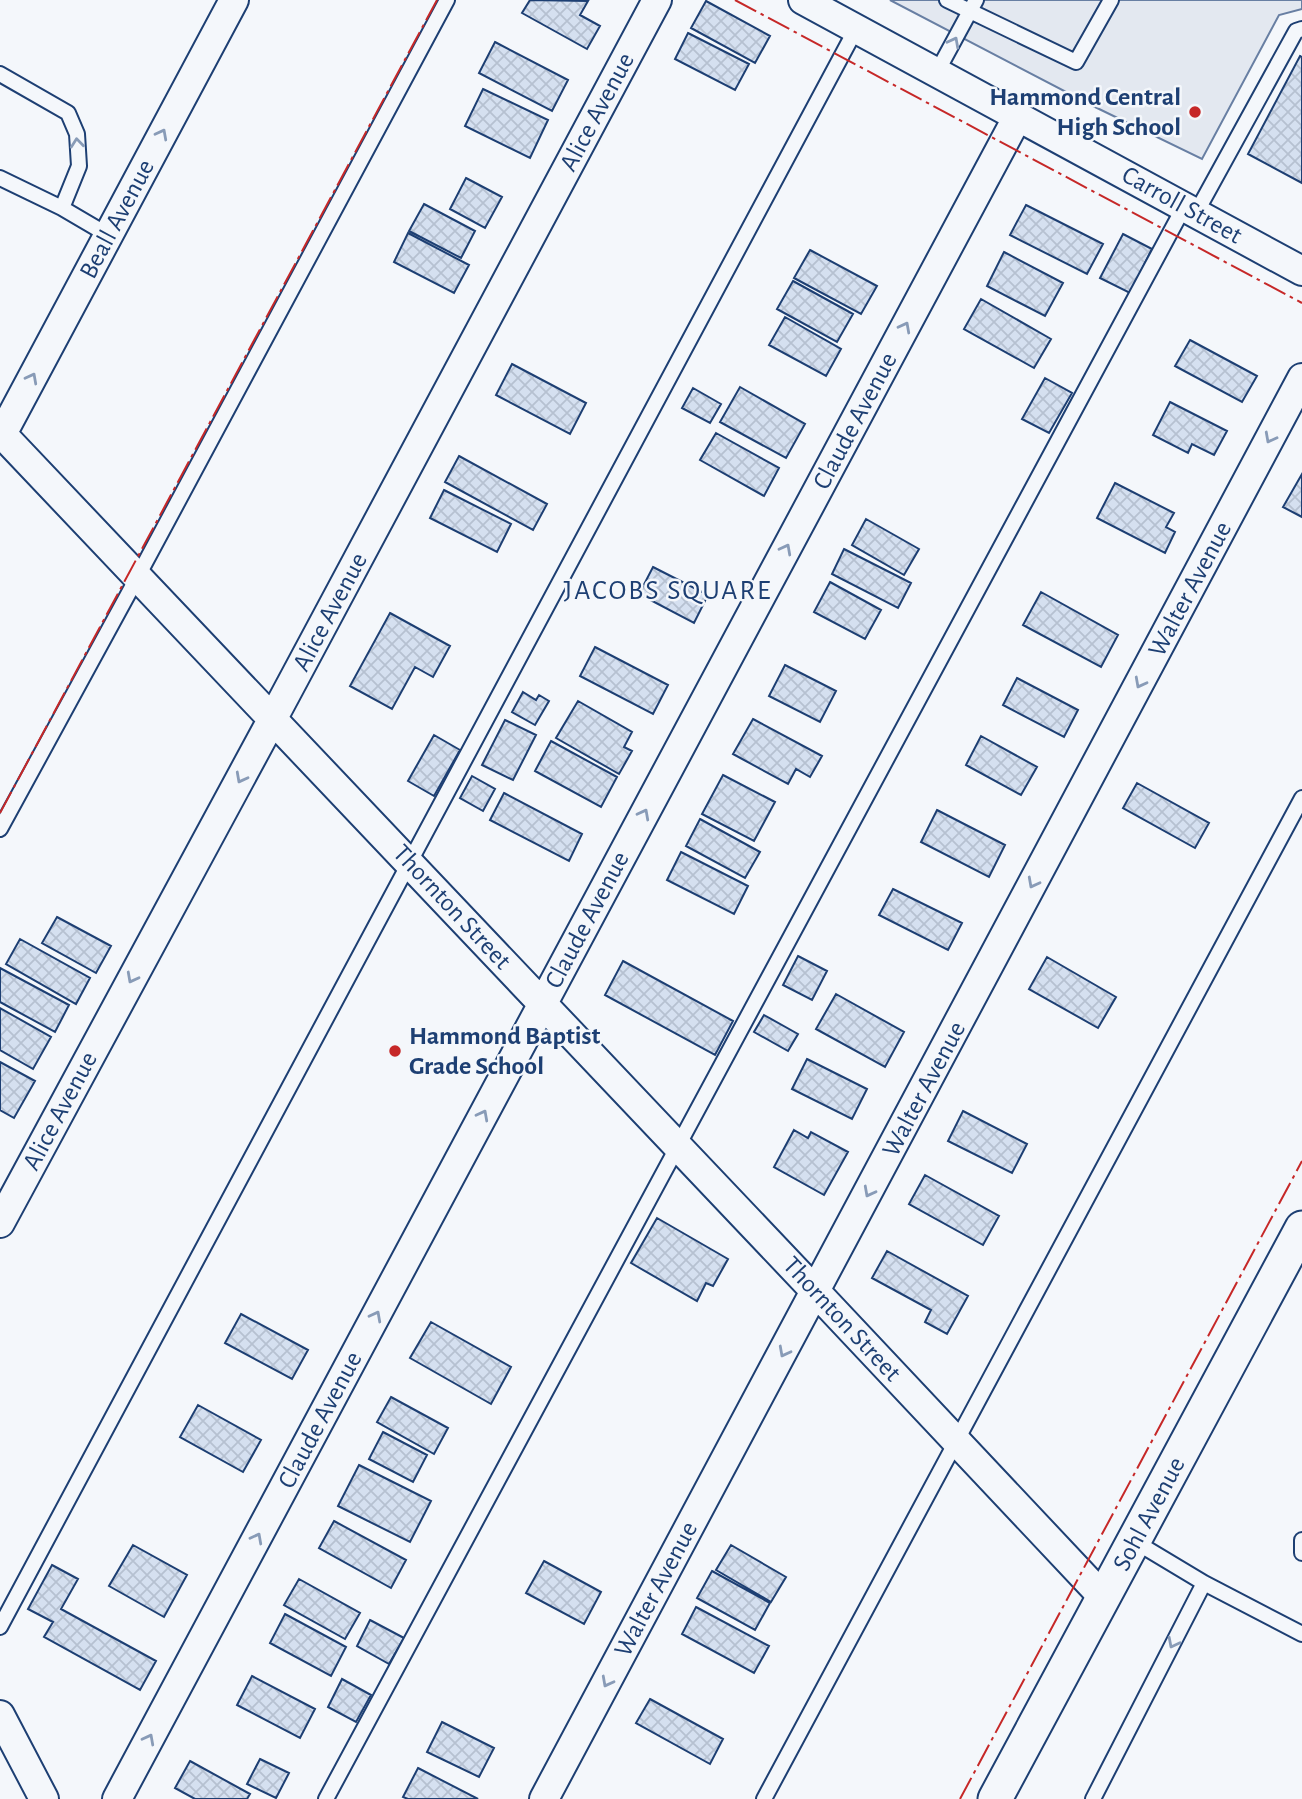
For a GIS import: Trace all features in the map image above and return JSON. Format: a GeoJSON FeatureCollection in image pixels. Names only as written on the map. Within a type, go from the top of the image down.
{"type":"FeatureCollection","features":[{"type":"Feature","properties":{"kind":"street","name":"Beall Avenue"},"geometry":{"type":"LineString","coordinates":[[1,435],[234,0]]}},
{"type":"Feature","properties":{"kind":"street","name":"Alice Avenue"},"geometry":{"type":"LineString","coordinates":[[0,1223],[657,0]]}},
{"type":"Feature","properties":{"kind":"street","name":"Carroll Street"},"geometry":{"type":"LineString","coordinates":[[803,0],[1302,271]]}},
{"type":"Feature","properties":{"kind":"street","name":"Claude Avenue"},"geometry":{"type":"LineString","coordinates":[[117,1799],[1018,116]]}},
{"type":"Feature","properties":{"kind":"street","name":"Walter Avenue"},"geometry":{"type":"LineString","coordinates":[[544,1799],[1302,378]]}},
{"type":"Feature","properties":{"kind":"street","name":"Thornton Street"},"geometry":{"type":"LineString","coordinates":[[1,435],[273,718],[1104,1598]]}},
{"type":"Feature","properties":{"kind":"street","name":"Sohl Avenue"},"geometry":{"type":"LineString","coordinates":[[995,1799],[1302,1228]]}},
{"type":"Feature","properties":{"kind":"street"},"geometry":{"type":"LineString","coordinates":[[0,1716],[44,1799]]}},
{"type":"Feature","properties":{"kind":"lane"},"geometry":{"type":"LineString","coordinates":[[0,829],[447,0]]}},
{"type":"Feature","properties":{"kind":"lane"},"geometry":{"type":"LineString","coordinates":[[947,0],[973,6],[1076,62],[1111,0]]}},
{"type":"Feature","properties":{"kind":"lane"},"geometry":{"type":"LineString","coordinates":[[937,72],[973,6]]}},
{"type":"Feature","properties":{"kind":"lane"},"geometry":{"type":"LineString","coordinates":[[0,1627],[856,29]]}},
{"type":"Feature","properties":{"kind":"lane"},"geometry":{"type":"LineString","coordinates":[[326,1799],[1190,210],[1296,31],[1302,29]]}},
{"type":"Feature","properties":{"kind":"lane"},"geometry":{"type":"LineString","coordinates":[[0,74],[68,113],[76,134],[79,166],[62,208]]}},
{"type":"Feature","properties":{"kind":"lane"},"geometry":{"type":"LineString","coordinates":[[0,178],[62,208],[108,235]]}},
{"type":"Feature","properties":{"kind":"lane"},"geometry":{"type":"LineString","coordinates":[[764,1799],[1302,798]]}},
{"type":"Feature","properties":{"kind":"lane"},"geometry":{"type":"LineString","coordinates":[[1302,1540],[1302,1553]]}},
{"type":"Feature","properties":{"kind":"lane"},"geometry":{"type":"LineString","coordinates":[[1134,1541],[1204,1583],[1302,1634]]}},
{"type":"Feature","properties":{"kind":"lane"},"geometry":{"type":"LineString","coordinates":[[1093,1799],[1204,1583]]}},
{"type":"Feature","properties":{"kind":"shaded area","name":"Hammond Central High School"},"geometry":{"type":"Polygon","coordinates":[[[890,0],[1302,0],[1302,9],[1279,15],[1202,159],[1095,107],[890,0]]]}},
{"type":"Feature","properties":{"kind":"building"},"geometry":{"type":"Polygon","coordinates":[[[530,0],[588,1],[580,15],[600,26],[587,49],[522,13],[530,0]]]}},
{"type":"Feature","properties":{"kind":"building"},"geometry":{"type":"Polygon","coordinates":[[[706,1],[770,36],[755,63],[691,28],[706,1]]]}},
{"type":"Feature","properties":{"kind":"building"},"geometry":{"type":"Polygon","coordinates":[[[688,33],[749,64],[735,90],[675,59],[688,33]]]}},
{"type":"Feature","properties":{"kind":"building"},"geometry":{"type":"Polygon","coordinates":[[[495,42],[568,80],[552,111],[479,73],[495,42]]]}},
{"type":"Feature","properties":{"kind":"building"},"geometry":{"type":"Polygon","coordinates":[[[1300,56],[1302,57],[1302,183],[1248,154],[1300,56]]]}},
{"type":"Feature","properties":{"kind":"building"},"geometry":{"type":"Polygon","coordinates":[[[483,89],[548,120],[530,158],[465,126],[483,89]]]}},
{"type":"Feature","properties":{"kind":"building"},"geometry":{"type":"Polygon","coordinates":[[[466,178],[502,197],[485,228],[450,209],[466,178]]]}},
{"type":"Feature","properties":{"kind":"building"},"geometry":{"type":"Polygon","coordinates":[[[424,204],[475,231],[461,258],[409,231],[424,204]]]}},
{"type":"Feature","properties":{"kind":"building"},"geometry":{"type":"Polygon","coordinates":[[[1026,205],[1103,244],[1087,274],[1010,235],[1026,205]]]}},
{"type":"Feature","properties":{"kind":"building"},"geometry":{"type":"Polygon","coordinates":[[[408,233],[469,265],[454,293],[394,262],[408,233]]]}},
{"type":"Feature","properties":{"kind":"building"},"geometry":{"type":"Polygon","coordinates":[[[1123,234],[1152,249],[1130,293],[1100,278],[1123,234]]]}},
{"type":"Feature","properties":{"kind":"building"},"geometry":{"type":"Polygon","coordinates":[[[810,250],[877,286],[861,314],[794,278],[810,250]]]}},
{"type":"Feature","properties":{"kind":"building"},"geometry":{"type":"Polygon","coordinates":[[[1004,252],[1063,283],[1045,316],[987,286],[1004,252]]]}},
{"type":"Feature","properties":{"kind":"building"},"geometry":{"type":"Polygon","coordinates":[[[793,281],[853,314],[837,342],[777,309],[793,281]]]}},
{"type":"Feature","properties":{"kind":"building"},"geometry":{"type":"Polygon","coordinates":[[[981,299],[1051,339],[1034,368],[964,329],[981,299]]]}},
{"type":"Feature","properties":{"kind":"building"},"geometry":{"type":"Polygon","coordinates":[[[785,317],[841,349],[826,376],[769,345],[785,317]]]}},
{"type":"Feature","properties":{"kind":"building"},"geometry":{"type":"Polygon","coordinates":[[[1190,340],[1257,376],[1242,402],[1175,366],[1190,340]]]}},
{"type":"Feature","properties":{"kind":"building"},"geometry":{"type":"Polygon","coordinates":[[[512,364],[586,403],[570,434],[496,395],[512,364]]]}},
{"type":"Feature","properties":{"kind":"building"},"geometry":{"type":"Polygon","coordinates":[[[1045,378],[1072,393],[1049,433],[1022,419],[1045,378]]]}},
{"type":"Feature","properties":{"kind":"building"},"geometry":{"type":"Polygon","coordinates":[[[740,387],[805,424],[786,458],[720,422],[740,387]]]}},
{"type":"Feature","properties":{"kind":"building"},"geometry":{"type":"Polygon","coordinates":[[[693,388],[721,404],[710,423],[682,408],[693,388]]]}},
{"type":"Feature","properties":{"kind":"building"},"geometry":{"type":"Polygon","coordinates":[[[1170,402],[1227,431],[1214,455],[1192,444],[1188,453],[1153,435],[1170,402]]]}},
{"type":"Feature","properties":{"kind":"building"},"geometry":{"type":"Polygon","coordinates":[[[716,433],[779,468],[764,496],[700,460],[716,433]]]}},
{"type":"Feature","properties":{"kind":"building"},"geometry":{"type":"Polygon","coordinates":[[[459,456],[547,504],[533,530],[445,482],[459,456]]]}},
{"type":"Feature","properties":{"kind":"building"},"geometry":{"type":"Polygon","coordinates":[[[1302,474],[1302,517],[1283,507],[1302,474]]]}},
{"type":"Feature","properties":{"kind":"building"},"geometry":{"type":"Polygon","coordinates":[[[1115,483],[1174,513],[1166,527],[1175,532],[1165,553],[1097,518],[1115,483]]]}},
{"type":"Feature","properties":{"kind":"building"},"geometry":{"type":"Polygon","coordinates":[[[444,490],[511,524],[497,552],[430,518],[444,490]]]}},
{"type":"Feature","properties":{"kind":"building"},"geometry":{"type":"Polygon","coordinates":[[[866,519],[919,549],[904,575],[852,545],[866,519]]]}},
{"type":"Feature","properties":{"kind":"building"},"geometry":{"type":"Polygon","coordinates":[[[844,549],[911,583],[898,608],[832,574],[844,549]]]}},
{"type":"Feature","properties":{"kind":"building"},"geometry":{"type":"Polygon","coordinates":[[[653,567],[708,595],[694,623],[639,594],[653,567]]]}},
{"type":"Feature","properties":{"kind":"building"},"geometry":{"type":"Polygon","coordinates":[[[830,582],[881,610],[865,639],[814,612],[830,582]]]}},
{"type":"Feature","properties":{"kind":"building"},"geometry":{"type":"Polygon","coordinates":[[[1041,592],[1118,635],[1101,667],[1023,625],[1041,592]]]}},
{"type":"Feature","properties":{"kind":"building"},"geometry":{"type":"Polygon","coordinates":[[[390,613],[450,646],[433,677],[415,667],[392,709],[350,686],[390,613]]]}},
{"type":"Feature","properties":{"kind":"building"},"geometry":{"type":"Polygon","coordinates":[[[595,647],[668,685],[653,714],[580,676],[595,647]]]}},
{"type":"Feature","properties":{"kind":"building"},"geometry":{"type":"Polygon","coordinates":[[[785,665],[836,691],[820,722],[769,696],[785,665]]]}},
{"type":"Feature","properties":{"kind":"building"},"geometry":{"type":"Polygon","coordinates":[[[1017,678],[1078,710],[1064,737],[1003,705],[1017,678]]]}},
{"type":"Feature","properties":{"kind":"building"},"geometry":{"type":"Polygon","coordinates":[[[523,692],[536,700],[539,695],[549,701],[535,725],[512,712],[523,692]]]}},
{"type":"Feature","properties":{"kind":"building"},"geometry":{"type":"Polygon","coordinates":[[[578,701],[632,732],[624,747],[632,751],[619,774],[556,738],[578,701]]]}},
{"type":"Feature","properties":{"kind":"building"},"geometry":{"type":"Polygon","coordinates":[[[753,719],[822,756],[810,777],[796,769],[788,784],[733,754],[753,719]]]}},
{"type":"Feature","properties":{"kind":"building"},"geometry":{"type":"Polygon","coordinates":[[[505,720],[536,735],[513,780],[482,765],[505,720]]]}},
{"type":"Feature","properties":{"kind":"building"},"geometry":{"type":"Polygon","coordinates":[[[434,735],[460,750],[434,796],[408,781],[434,735]]]}},
{"type":"Feature","properties":{"kind":"building"},"geometry":{"type":"Polygon","coordinates":[[[981,736],[1037,767],[1021,795],[966,765],[981,736]]]}},
{"type":"Feature","properties":{"kind":"building"},"geometry":{"type":"Polygon","coordinates":[[[551,741],[617,777],[601,807],[535,771],[551,741]]]}},
{"type":"Feature","properties":{"kind":"building"},"geometry":{"type":"Polygon","coordinates":[[[723,775],[775,802],[754,841],[702,814],[723,775]]]}},
{"type":"Feature","properties":{"kind":"building"},"geometry":{"type":"Polygon","coordinates":[[[472,776],[495,789],[483,811],[460,798],[472,776]]]}},
{"type":"Feature","properties":{"kind":"building"},"geometry":{"type":"Polygon","coordinates":[[[1137,783],[1209,823],[1195,848],[1123,808],[1137,783]]]}},
{"type":"Feature","properties":{"kind":"building"},"geometry":{"type":"Polygon","coordinates":[[[504,793],[582,834],[569,861],[490,820],[504,793]]]}},
{"type":"Feature","properties":{"kind":"building"},"geometry":{"type":"Polygon","coordinates":[[[937,810],[1005,845],[989,877],[921,842],[937,810]]]}},
{"type":"Feature","properties":{"kind":"building"},"geometry":{"type":"Polygon","coordinates":[[[700,819],[760,852],[745,878],[686,846],[700,819]]]}},
{"type":"Feature","properties":{"kind":"building"},"geometry":{"type":"Polygon","coordinates":[[[681,852],[748,886],[734,914],[667,880],[681,852]]]}},
{"type":"Feature","properties":{"kind":"building"},"geometry":{"type":"Polygon","coordinates":[[[893,889],[962,923],[948,950],[879,915],[893,889]]]}},
{"type":"Feature","properties":{"kind":"building"},"geometry":{"type":"Polygon","coordinates":[[[57,917],[111,946],[96,973],[42,943],[57,917]]]}},
{"type":"Feature","properties":{"kind":"building"},"geometry":{"type":"Polygon","coordinates":[[[20,939],[90,978],[76,1004],[6,964],[20,939]]]}},
{"type":"Feature","properties":{"kind":"building"},"geometry":{"type":"Polygon","coordinates":[[[798,956],[827,971],[812,1000],[783,985],[798,956]]]}},
{"type":"Feature","properties":{"kind":"building"},"geometry":{"type":"Polygon","coordinates":[[[1047,957],[1116,997],[1098,1028],[1029,989],[1047,957]]]}},
{"type":"Feature","properties":{"kind":"building"},"geometry":{"type":"Polygon","coordinates":[[[623,961],[733,1021],[715,1055],[605,995],[623,961]]]}},
{"type":"Feature","properties":{"kind":"building"},"geometry":{"type":"Polygon","coordinates":[[[0,968],[69,1005],[55,1032],[0,1002],[0,968]]]}},
{"type":"Feature","properties":{"kind":"building"},"geometry":{"type":"Polygon","coordinates":[[[836,994],[904,1032],[885,1067],[816,1029],[836,994]]]}},
{"type":"Feature","properties":{"kind":"building"},"geometry":{"type":"Polygon","coordinates":[[[0,1008],[51,1037],[33,1069],[0,1050],[0,1008]]]}},
{"type":"Feature","properties":{"kind":"building"},"geometry":{"type":"Polygon","coordinates":[[[764,1015],[798,1034],[788,1051],[754,1032],[764,1015]]]}},
{"type":"Feature","properties":{"kind":"building"},"geometry":{"type":"Polygon","coordinates":[[[807,1059],[867,1089],[852,1119],[792,1089],[807,1059]]]}},
{"type":"Feature","properties":{"kind":"building"},"geometry":{"type":"Polygon","coordinates":[[[0,1062],[35,1081],[14,1118],[0,1110],[0,1062]]]}},
{"type":"Feature","properties":{"kind":"building"},"geometry":{"type":"Polygon","coordinates":[[[963,1111],[1027,1144],[1012,1173],[948,1141],[963,1111]]]}},
{"type":"Feature","properties":{"kind":"building"},"geometry":{"type":"Polygon","coordinates":[[[794,1130],[808,1138],[811,1132],[848,1152],[824,1195],[774,1167],[794,1130]]]}},
{"type":"Feature","properties":{"kind":"building"},"geometry":{"type":"Polygon","coordinates":[[[925,1175],[999,1216],[983,1245],[909,1204],[925,1175]]]}},
{"type":"Feature","properties":{"kind":"building"},"geometry":{"type":"Polygon","coordinates":[[[657,1218],[728,1259],[713,1286],[706,1283],[697,1301],[631,1263],[657,1218]]]}},
{"type":"Feature","properties":{"kind":"building"},"geometry":{"type":"Polygon","coordinates":[[[887,1251],[968,1296],[947,1334],[925,1322],[931,1310],[872,1278],[887,1251]]]}},
{"type":"Feature","properties":{"kind":"building"},"geometry":{"type":"Polygon","coordinates":[[[241,1314],[308,1350],[292,1379],[225,1343],[241,1314]]]}},
{"type":"Feature","properties":{"kind":"building"},"geometry":{"type":"Polygon","coordinates":[[[431,1322],[511,1367],[491,1404],[410,1358],[431,1322]]]}},
{"type":"Feature","properties":{"kind":"building"},"geometry":{"type":"Polygon","coordinates":[[[391,1397],[448,1428],[434,1454],[377,1422],[391,1397]]]}},
{"type":"Feature","properties":{"kind":"building"},"geometry":{"type":"Polygon","coordinates":[[[198,1405],[261,1440],[243,1472],[180,1437],[198,1405]]]}},
{"type":"Feature","properties":{"kind":"building"},"geometry":{"type":"Polygon","coordinates":[[[383,1432],[427,1455],[413,1482],[369,1459],[383,1432]]]}},
{"type":"Feature","properties":{"kind":"building"},"geometry":{"type":"Polygon","coordinates":[[[359,1465],[431,1501],[410,1542],[338,1506],[359,1465]]]}},
{"type":"Feature","properties":{"kind":"building"},"geometry":{"type":"Polygon","coordinates":[[[334,1521],[406,1560],[391,1588],[319,1548],[334,1521]]]}},
{"type":"Feature","properties":{"kind":"building"},"geometry":{"type":"Polygon","coordinates":[[[133,1545],[187,1575],[164,1617],[109,1586],[133,1545]]]}},
{"type":"Feature","properties":{"kind":"building"},"geometry":{"type":"Polygon","coordinates":[[[731,1545],[786,1577],[771,1602],[716,1570],[731,1545]]]}},
{"type":"Feature","properties":{"kind":"building"},"geometry":{"type":"Polygon","coordinates":[[[544,1561],[601,1592],[584,1624],[526,1593],[544,1561]]]}},
{"type":"Feature","properties":{"kind":"building"},"geometry":{"type":"Polygon","coordinates":[[[52,1565],[78,1579],[61,1609],[156,1661],[140,1690],[44,1637],[53,1622],[28,1609],[52,1565]]]}},
{"type":"Feature","properties":{"kind":"building"},"geometry":{"type":"Polygon","coordinates":[[[712,1571],[770,1603],[755,1630],[697,1598],[712,1571]]]}},
{"type":"Feature","properties":{"kind":"building"},"geometry":{"type":"Polygon","coordinates":[[[299,1579],[360,1613],[345,1639],[284,1605],[299,1579]]]}},
{"type":"Feature","properties":{"kind":"building"},"geometry":{"type":"Polygon","coordinates":[[[696,1607],[769,1646],[754,1673],[682,1634],[696,1607]]]}},
{"type":"Feature","properties":{"kind":"building"},"geometry":{"type":"Polygon","coordinates":[[[285,1614],[346,1647],[331,1676],[270,1643],[285,1614]]]}},
{"type":"Feature","properties":{"kind":"building"},"geometry":{"type":"Polygon","coordinates":[[[370,1620],[404,1638],[389,1664],[357,1646],[370,1620]]]}},
{"type":"Feature","properties":{"kind":"building"},"geometry":{"type":"Polygon","coordinates":[[[252,1676],[315,1709],[300,1738],[237,1705],[252,1676]]]}},
{"type":"Feature","properties":{"kind":"building"},"geometry":{"type":"Polygon","coordinates":[[[342,1679],[371,1695],[356,1722],[328,1707],[342,1679]]]}},
{"type":"Feature","properties":{"kind":"building"},"geometry":{"type":"Polygon","coordinates":[[[650,1699],[723,1739],[710,1764],[636,1723],[650,1699]]]}},
{"type":"Feature","properties":{"kind":"building"},"geometry":{"type":"Polygon","coordinates":[[[442,1722],[494,1748],[479,1777],[427,1752],[442,1722]]]}},
{"type":"Feature","properties":{"kind":"building"},"geometry":{"type":"Polygon","coordinates":[[[260,1759],[289,1773],[276,1798],[247,1784],[260,1759]]]}},
{"type":"Feature","properties":{"kind":"building"},"geometry":{"type":"Polygon","coordinates":[[[190,1761],[250,1794],[247,1799],[195,1799],[175,1788],[190,1761]]]}},
{"type":"Feature","properties":{"kind":"building"},"geometry":{"type":"Polygon","coordinates":[[[418,1768],[478,1799],[403,1797],[418,1768]]]}},
{"type":"Feature","properties":{"kind":"power"},"geometry":{"type":"LineString","coordinates":[[0,813],[437,0]]}},
{"type":"Feature","properties":{"kind":"power"},"geometry":{"type":"LineString","coordinates":[[735,0],[1302,303]]}},
{"type":"Feature","properties":{"kind":"power"},"geometry":{"type":"LineString","coordinates":[[960,1799],[1302,1161]]}},
{"type":"Feature","properties":{"kind":"place","name":"Hammond Central High School"},"geometry":{"type":"Point","coordinates":[1195,112]}},
{"type":"Feature","properties":{"kind":"place","name":"Hammond Baptist Grade School"},"geometry":{"type":"Point","coordinates":[395,1051]}},
{"type":"Feature","properties":{"kind":"district","name":"JACOBS SQUARE"},"geometry":{"type":"Point","coordinates":[668,591]}}]}
